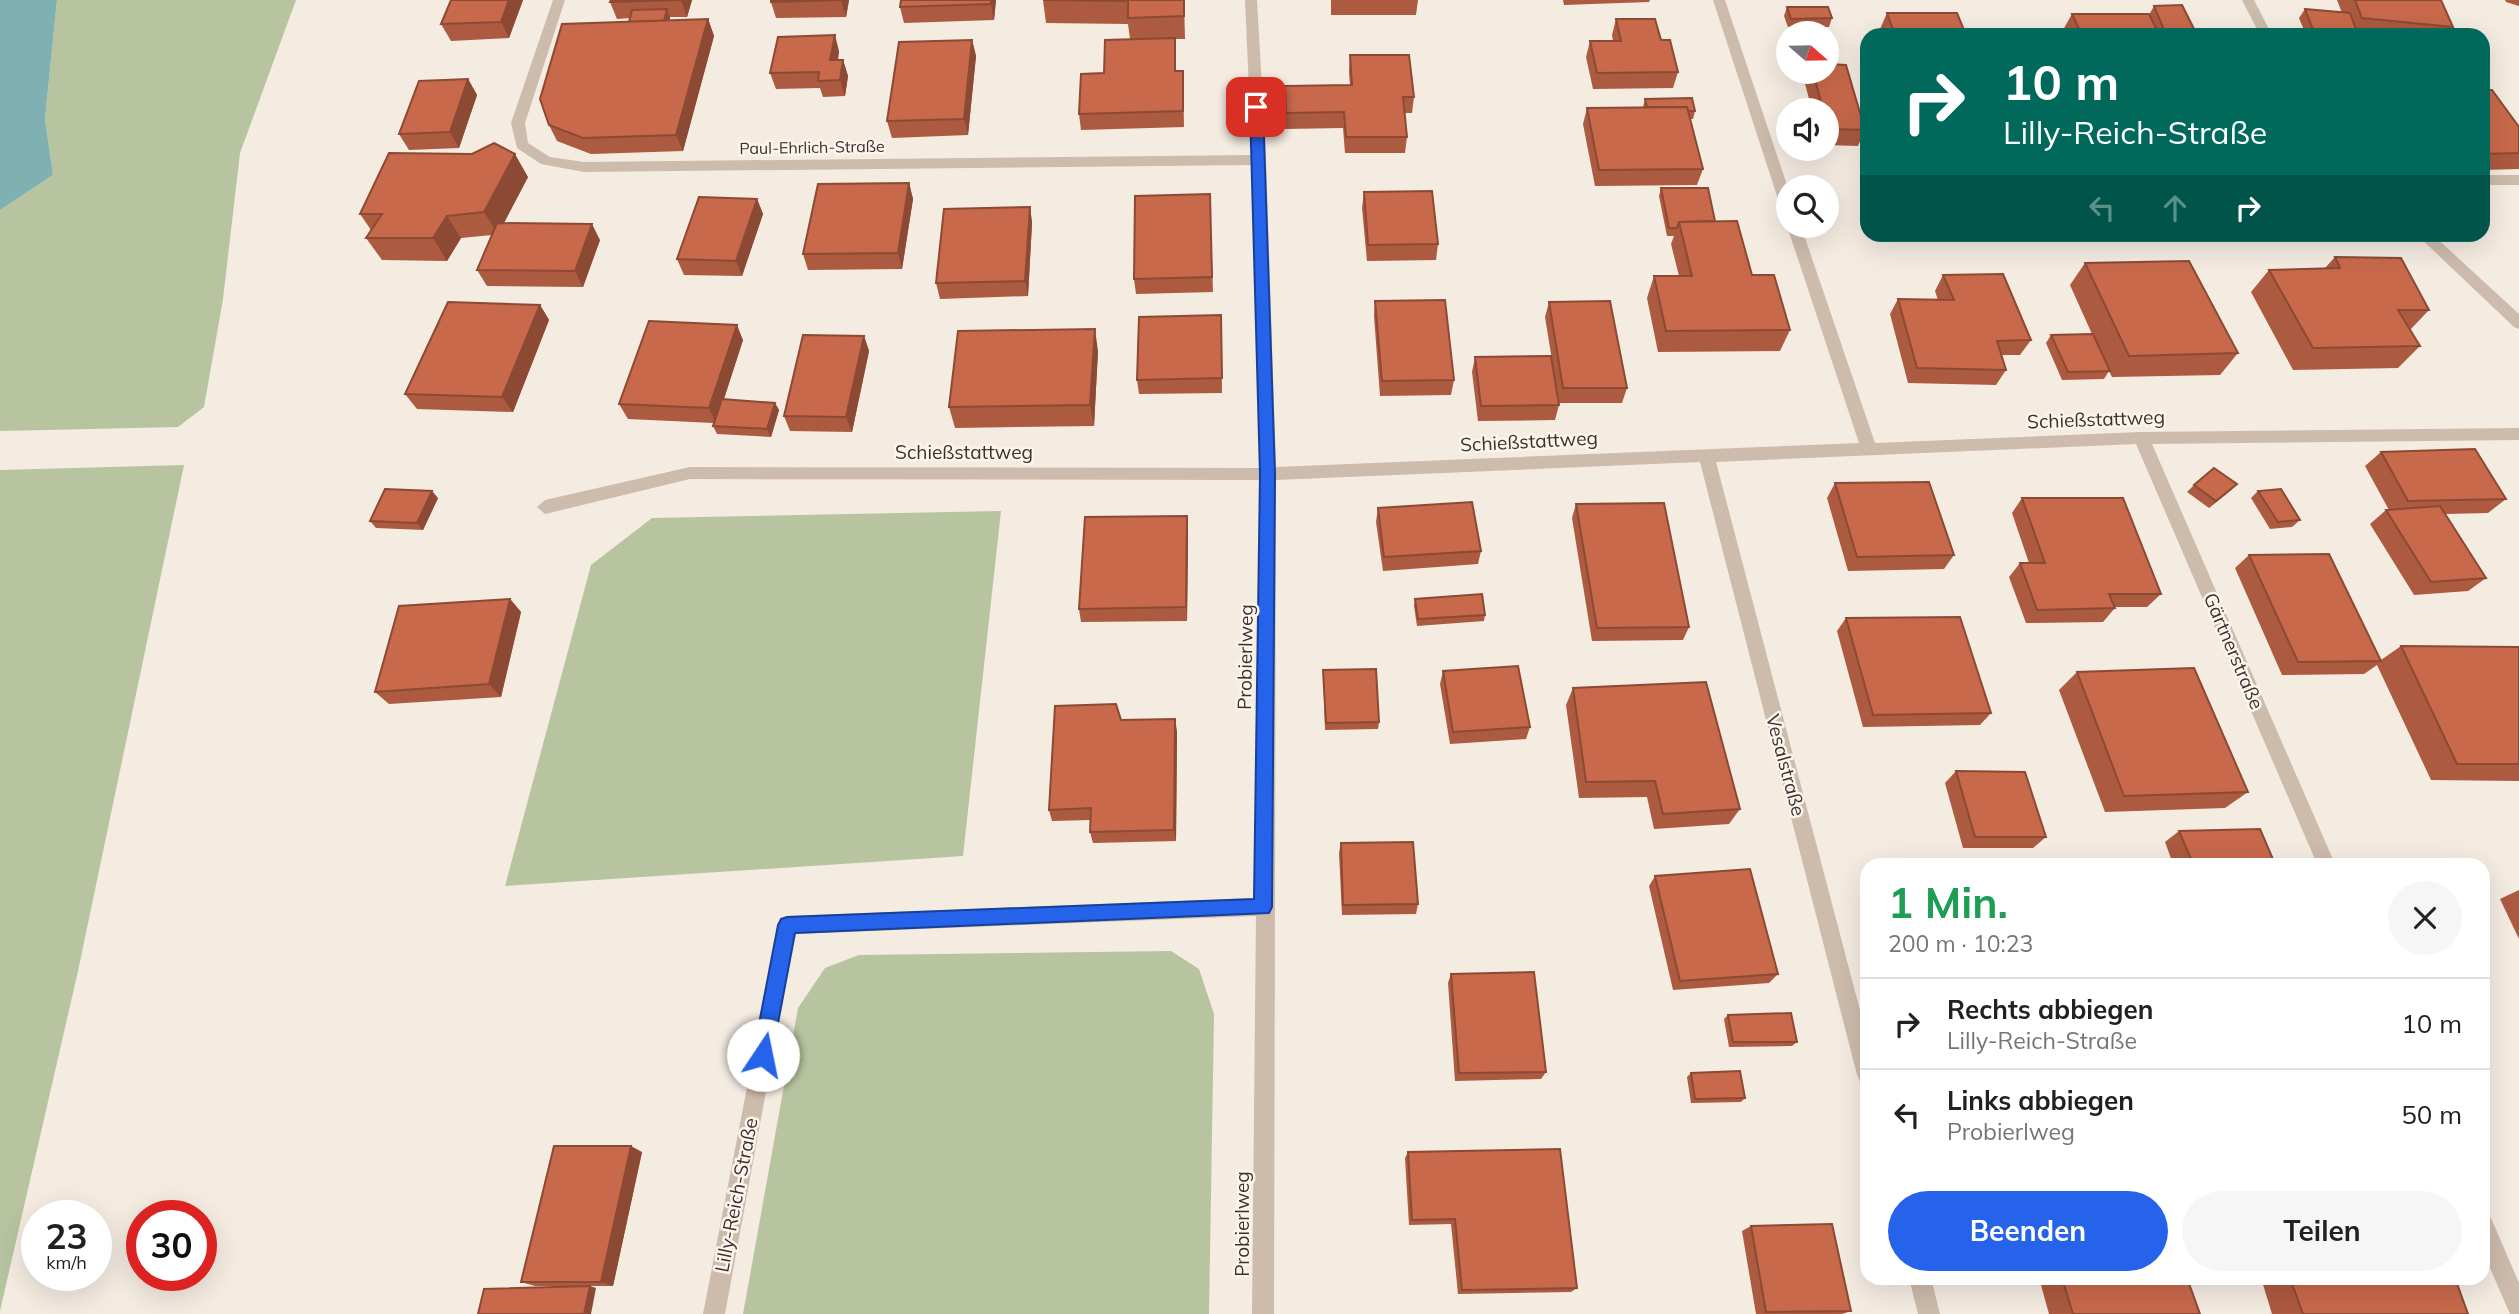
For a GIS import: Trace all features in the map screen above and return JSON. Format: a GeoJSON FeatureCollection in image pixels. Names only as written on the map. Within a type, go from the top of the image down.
{"type":"FeatureCollection","features":[{"type":"Feature","properties":{"kind":"street","name":"Paul-Ehrlich-Straße"},"geometry":{"type":"LineString","coordinates":[[559,0],[517,123],[522,145],[547,161],[584,167],[1259,160]]}},
{"type":"Feature","properties":{"kind":"street","name":"Probierlweg"},"geometry":{"type":"LineString","coordinates":[[1251,0],[1259,160],[1268,474],[1263,907],[1263,1314]]}},
{"type":"Feature","properties":{"kind":"street"},"geometry":{"type":"LineString","coordinates":[[1719,0],[1777,175]]}},
{"type":"Feature","properties":{"kind":"street"},"geometry":{"type":"LineString","coordinates":[[2248,0],[2262,28]]}},
{"type":"Feature","properties":{"kind":"street"},"geometry":{"type":"LineString","coordinates":[[2490,180],[2519,180]]}},
{"type":"Feature","properties":{"kind":"street"},"geometry":{"type":"LineString","coordinates":[[1798,238],[1869,448]]}},
{"type":"Feature","properties":{"kind":"street"},"geometry":{"type":"LineString","coordinates":[[2432,242],[2519,323]]}},
{"type":"Feature","properties":{"kind":"street","name":"Schießstattweg"},"geometry":{"type":"LineString","coordinates":[[545,507],[690,472],[1268,474],[2141,438],[2519,435]]}},
{"type":"Feature","properties":{"kind":"street","name":"Gärtnerstraße"},"geometry":{"type":"LineString","coordinates":[[2141,438],[2323,858]]}},
{"type":"Feature","properties":{"kind":"street","name":"Vesalstraße"},"geometry":{"type":"LineString","coordinates":[[1706,455],[1860,1048]]}},
{"type":"Feature","properties":{"kind":"street","name":"Lilly-Reich-Straße"},"geometry":{"type":"LineString","coordinates":[[713,1314],[787,925],[1263,907]]}},
{"type":"Feature","properties":{"kind":"street"},"geometry":{"type":"LineString","coordinates":[[2490,1242],[2519,1309]]}},
{"type":"Feature","properties":{"kind":"street"},"geometry":{"type":"LineString","coordinates":[[1922,1285],[1929,1314]]}},
{"type":"Feature","properties":{"kind":"green space"},"geometry":{"type":"Polygon","coordinates":[[[57,0],[296,0],[240,153],[223,299],[204,407],[178,427],[0,431],[0,210],[53,175],[45,119],[57,0]]]}},
{"type":"Feature","properties":{"kind":"green space"},"geometry":{"type":"Polygon","coordinates":[[[184,465],[78,971],[25,1200],[21,1200],[21,1219],[0,1311],[0,470],[184,465]]]}},
{"type":"Feature","properties":{"kind":"green space"},"geometry":{"type":"Polygon","coordinates":[[[1001,511],[963,856],[505,886],[591,565],[652,518],[1001,511]]]}},
{"type":"Feature","properties":{"kind":"green space"},"geometry":{"type":"Polygon","coordinates":[[[1171,951],[1199,969],[1214,1014],[1209,1314],[743,1314],[798,1008],[825,968],[859,955],[1171,951]]]}},
{"type":"Feature","properties":{"kind":"water"},"geometry":{"type":"Polygon","coordinates":[[[0,0],[57,0],[45,119],[53,175],[0,210],[0,0]]]}},
{"type":"Feature","properties":{"kind":"building"},"geometry":{"type":"Polygon","coordinates":[[[451,0],[509,0],[501,22],[441,24],[451,0]]]}},
{"type":"Feature","properties":{"kind":"building"},"geometry":{"type":"Polygon","coordinates":[[[611,0],[681,0],[610,2],[611,0]]]}},
{"type":"Feature","properties":{"kind":"building"},"geometry":{"type":"Polygon","coordinates":[[[771,0],[841,0],[771,2],[771,0]]]}},
{"type":"Feature","properties":{"kind":"building"},"geometry":{"type":"Polygon","coordinates":[[[901,0],[991,0],[991,4],[900,7],[901,0]]]}},
{"type":"Feature","properties":{"kind":"building"},"geometry":{"type":"Polygon","coordinates":[[[1043,0],[1184,0],[1184,16],[1128,18],[1128,1],[1043,0]]]}},
{"type":"Feature","properties":{"kind":"building"},"geometry":{"type":"Polygon","coordinates":[[[2355,0],[2441,0],[2453,27],[2362,18],[2355,0]]]}},
{"type":"Feature","properties":{"kind":"building"},"geometry":{"type":"Polygon","coordinates":[[[2182,5],[2194,28],[2163,28],[2154,6],[2182,5]]]}},
{"type":"Feature","properties":{"kind":"building"},"geometry":{"type":"Polygon","coordinates":[[[1787,7],[1828,7],[1832,18],[1791,19],[1787,7]]]}},
{"type":"Feature","properties":{"kind":"building"},"geometry":{"type":"Polygon","coordinates":[[[667,9],[664,21],[629,22],[632,10],[667,9]]]}},
{"type":"Feature","properties":{"kind":"building"},"geometry":{"type":"Polygon","coordinates":[[[2305,9],[2350,13],[2355,28],[2312,28],[2305,9]]]}},
{"type":"Feature","properties":{"kind":"building"},"geometry":{"type":"Polygon","coordinates":[[[1887,13],[1957,13],[1963,28],[1892,28],[1887,13]]]}},
{"type":"Feature","properties":{"kind":"building"},"geometry":{"type":"Polygon","coordinates":[[[2072,14],[2149,14],[2156,28],[2079,28],[2072,14]]]}},
{"type":"Feature","properties":{"kind":"building"},"geometry":{"type":"Polygon","coordinates":[[[708,19],[676,135],[583,138],[549,125],[540,99],[562,24],[708,19]]]}},
{"type":"Feature","properties":{"kind":"building"},"geometry":{"type":"Polygon","coordinates":[[[1616,19],[1655,19],[1661,40],[1670,40],[1678,72],[1597,73],[1590,41],[1621,41],[1616,19]]]}},
{"type":"Feature","properties":{"kind":"building"},"geometry":{"type":"Polygon","coordinates":[[[835,35],[830,60],[843,60],[840,80],[818,81],[819,72],[770,73],[778,37],[835,35]]]}},
{"type":"Feature","properties":{"kind":"building"},"geometry":{"type":"Polygon","coordinates":[[[1175,38],[1175,71],[1183,71],[1183,111],[1079,114],[1081,74],[1104,73],[1105,40],[1175,38]]]}},
{"type":"Feature","properties":{"kind":"building"},"geometry":{"type":"Polygon","coordinates":[[[972,40],[964,119],[887,121],[899,42],[972,40]]]}},
{"type":"Feature","properties":{"kind":"building"},"geometry":{"type":"Polygon","coordinates":[[[1350,55],[1409,55],[1414,97],[1403,97],[1407,137],[1346,137],[1344,112],[1286,113],[1285,86],[1352,85],[1350,55]]]}},
{"type":"Feature","properties":{"kind":"building"},"geometry":{"type":"Polygon","coordinates":[[[1839,65],[1846,65],[1860,113],[1860,130],[1839,129],[1839,98],[1820,98],[1816,84],[1839,84],[1839,65]]]}},
{"type":"Feature","properties":{"kind":"building"},"geometry":{"type":"Polygon","coordinates":[[[468,79],[450,132],[399,134],[419,81],[468,79]]]}},
{"type":"Feature","properties":{"kind":"building"},"geometry":{"type":"Polygon","coordinates":[[[2490,90],[2519,127],[2519,153],[2490,154],[2490,90]]]}},
{"type":"Feature","properties":{"kind":"building"},"geometry":{"type":"Polygon","coordinates":[[[1692,98],[1695,111],[1688,111],[1687,107],[1647,107],[1645,99],[1692,98]]]}},
{"type":"Feature","properties":{"kind":"building"},"geometry":{"type":"Polygon","coordinates":[[[1687,107],[1703,169],[1599,170],[1587,108],[1687,107]]]}},
{"type":"Feature","properties":{"kind":"building"},"geometry":{"type":"Polygon","coordinates":[[[494,143],[515,154],[484,212],[447,216],[433,238],[366,238],[382,214],[360,214],[389,153],[472,154],[494,143]]]}},
{"type":"Feature","properties":{"kind":"building"},"geometry":{"type":"Polygon","coordinates":[[[909,183],[898,253],[803,254],[818,184],[909,183]]]}},
{"type":"Feature","properties":{"kind":"building"},"geometry":{"type":"Polygon","coordinates":[[[1661,188],[1708,188],[1715,221],[1679,222],[1677,228],[1669,228],[1661,188]]]}},
{"type":"Feature","properties":{"kind":"building"},"geometry":{"type":"Polygon","coordinates":[[[1432,191],[1438,244],[1368,245],[1364,192],[1432,191]]]}},
{"type":"Feature","properties":{"kind":"building"},"geometry":{"type":"Polygon","coordinates":[[[1210,194],[1212,277],[1134,279],[1135,196],[1210,194]]]}},
{"type":"Feature","properties":{"kind":"building"},"geometry":{"type":"Polygon","coordinates":[[[699,197],[757,199],[736,261],[677,259],[699,197]]]}},
{"type":"Feature","properties":{"kind":"building"},"geometry":{"type":"Polygon","coordinates":[[[1030,207],[1025,281],[936,283],[944,209],[1030,207]]]}},
{"type":"Feature","properties":{"kind":"building"},"geometry":{"type":"Polygon","coordinates":[[[1737,221],[1752,275],[1774,275],[1790,330],[1666,331],[1654,276],[1692,276],[1679,222],[1737,221]]]}},
{"type":"Feature","properties":{"kind":"building"},"geometry":{"type":"Polygon","coordinates":[[[497,223],[592,224],[575,271],[477,270],[497,223]]]}},
{"type":"Feature","properties":{"kind":"building"},"geometry":{"type":"Polygon","coordinates":[[[2335,257],[2401,258],[2429,310],[2398,310],[2420,346],[2313,348],[2269,270],[2340,268],[2335,257]]]}},
{"type":"Feature","properties":{"kind":"building"},"geometry":{"type":"Polygon","coordinates":[[[2189,261],[2238,353],[2129,356],[2085,263],[2189,261]]]}},
{"type":"Feature","properties":{"kind":"building"},"geometry":{"type":"Polygon","coordinates":[[[2003,274],[2031,340],[1997,341],[2006,370],[1917,368],[1898,299],[1954,300],[1943,275],[2003,274]]]}},
{"type":"Feature","properties":{"kind":"building"},"geometry":{"type":"Polygon","coordinates":[[[1445,300],[1454,380],[1382,381],[1375,301],[1445,300]]]}},
{"type":"Feature","properties":{"kind":"building"},"geometry":{"type":"Polygon","coordinates":[[[1610,301],[1627,388],[1563,388],[1549,302],[1610,301]]]}},
{"type":"Feature","properties":{"kind":"building"},"geometry":{"type":"Polygon","coordinates":[[[448,302],[540,305],[502,397],[405,394],[448,302]]]}},
{"type":"Feature","properties":{"kind":"building"},"geometry":{"type":"Polygon","coordinates":[[[1221,315],[1222,378],[1137,380],[1139,317],[1221,315]]]}},
{"type":"Feature","properties":{"kind":"building"},"geometry":{"type":"Polygon","coordinates":[[[649,321],[737,325],[709,408],[619,404],[649,321]]]}},
{"type":"Feature","properties":{"kind":"building"},"geometry":{"type":"Polygon","coordinates":[[[1095,329],[1090,405],[949,407],[958,331],[1095,329]]]}},
{"type":"Feature","properties":{"kind":"building"},"geometry":{"type":"Polygon","coordinates":[[[2093,334],[2110,371],[2068,372],[2051,335],[2093,334]]]}},
{"type":"Feature","properties":{"kind":"building"},"geometry":{"type":"Polygon","coordinates":[[[803,335],[864,336],[846,417],[784,416],[803,335]]]}},
{"type":"Feature","properties":{"kind":"building"},"geometry":{"type":"Polygon","coordinates":[[[1551,356],[1559,405],[1481,406],[1475,357],[1551,356]]]}},
{"type":"Feature","properties":{"kind":"building"},"geometry":{"type":"Polygon","coordinates":[[[722,399],[775,403],[767,429],[713,426],[722,399]]]}},
{"type":"Feature","properties":{"kind":"building"},"geometry":{"type":"Polygon","coordinates":[[[2475,449],[2506,499],[2408,501],[2381,452],[2475,449]]]}},
{"type":"Feature","properties":{"kind":"building"},"geometry":{"type":"Polygon","coordinates":[[[2214,468],[2237,484],[2216,501],[2194,485],[2214,468]]]}},
{"type":"Feature","properties":{"kind":"building"},"geometry":{"type":"Polygon","coordinates":[[[1929,482],[1954,555],[1857,557],[1835,483],[1929,482]]]}},
{"type":"Feature","properties":{"kind":"building"},"geometry":{"type":"Polygon","coordinates":[[[385,489],[432,491],[417,523],[370,521],[385,489]]]}},
{"type":"Feature","properties":{"kind":"building"},"geometry":{"type":"Polygon","coordinates":[[[2281,489],[2300,520],[2278,522],[2258,491],[2281,489]]]}},
{"type":"Feature","properties":{"kind":"building"},"geometry":{"type":"Polygon","coordinates":[[[2022,498],[2123,498],[2161,594],[2109,594],[2115,608],[2037,610],[2020,563],[2045,563],[2022,498]]]}},
{"type":"Feature","properties":{"kind":"building"},"geometry":{"type":"Polygon","coordinates":[[[1472,502],[1481,551],[1384,557],[1378,508],[1472,502]]]}},
{"type":"Feature","properties":{"kind":"building"},"geometry":{"type":"Polygon","coordinates":[[[1664,503],[1689,627],[1597,628],[1576,504],[1664,503]]]}},
{"type":"Feature","properties":{"kind":"building"},"geometry":{"type":"Polygon","coordinates":[[[2440,506],[2486,578],[2431,582],[2386,510],[2440,506]]]}},
{"type":"Feature","properties":{"kind":"building"},"geometry":{"type":"Polygon","coordinates":[[[1187,516],[1186,607],[1079,609],[1085,517],[1187,516]]]}},
{"type":"Feature","properties":{"kind":"building"},"geometry":{"type":"Polygon","coordinates":[[[2329,554],[2381,661],[2298,662],[2249,555],[2329,554]]]}},
{"type":"Feature","properties":{"kind":"building"},"geometry":{"type":"Polygon","coordinates":[[[1482,594],[1485,615],[1418,619],[1415,599],[1482,594]]]}},
{"type":"Feature","properties":{"kind":"building"},"geometry":{"type":"Polygon","coordinates":[[[510,599],[489,684],[375,692],[399,606],[510,599]]]}},
{"type":"Feature","properties":{"kind":"building"},"geometry":{"type":"Polygon","coordinates":[[[1960,617],[1991,713],[1873,715],[1846,618],[1960,617]]]}},
{"type":"Feature","properties":{"kind":"building"},"geometry":{"type":"Polygon","coordinates":[[[2401,646],[2519,647],[2519,764],[2457,764],[2401,646]]]}},
{"type":"Feature","properties":{"kind":"building"},"geometry":{"type":"Polygon","coordinates":[[[1518,666],[1530,727],[1453,732],[1443,671],[1518,666]]]}},
{"type":"Feature","properties":{"kind":"building"},"geometry":{"type":"Polygon","coordinates":[[[2194,668],[2248,792],[2124,796],[2077,672],[2194,668]]]}},
{"type":"Feature","properties":{"kind":"building"},"geometry":{"type":"Polygon","coordinates":[[[1376,669],[1379,722],[1326,723],[1323,670],[1376,669]]]}},
{"type":"Feature","properties":{"kind":"building"},"geometry":{"type":"Polygon","coordinates":[[[1706,682],[1740,809],[1663,814],[1655,781],[1586,782],[1573,688],[1706,682]]]}},
{"type":"Feature","properties":{"kind":"building"},"geometry":{"type":"Polygon","coordinates":[[[1116,704],[1121,720],[1175,719],[1174,830],[1090,832],[1091,808],[1049,810],[1055,706],[1116,704]]]}},
{"type":"Feature","properties":{"kind":"building"},"geometry":{"type":"Polygon","coordinates":[[[1956,771],[2025,772],[2046,837],[1975,837],[1956,771]]]}},
{"type":"Feature","properties":{"kind":"building"},"geometry":{"type":"Polygon","coordinates":[[[2260,829],[2272,858],[2190,858],[2179,831],[2260,829]]]}},
{"type":"Feature","properties":{"kind":"building"},"geometry":{"type":"Polygon","coordinates":[[[1413,842],[1418,904],[1343,905],[1341,843],[1413,842]]]}},
{"type":"Feature","properties":{"kind":"building"},"geometry":{"type":"Polygon","coordinates":[[[1750,869],[1778,974],[1680,981],[1655,876],[1750,869]]]}},
{"type":"Feature","properties":{"kind":"building"},"geometry":{"type":"Polygon","coordinates":[[[1534,972],[1546,1072],[1459,1073],[1451,974],[1534,972]]]}},
{"type":"Feature","properties":{"kind":"building"},"geometry":{"type":"Polygon","coordinates":[[[1791,1013],[1797,1042],[1733,1042],[1728,1015],[1791,1013]]]}},
{"type":"Feature","properties":{"kind":"building"},"geometry":{"type":"Polygon","coordinates":[[[1740,1071],[1745,1098],[1695,1099],[1691,1073],[1740,1071]]]}},
{"type":"Feature","properties":{"kind":"building"},"geometry":{"type":"Polygon","coordinates":[[[554,1146],[631,1146],[601,1282],[521,1282],[554,1146]]]}},
{"type":"Feature","properties":{"kind":"building"},"geometry":{"type":"Polygon","coordinates":[[[1560,1149],[1577,1288],[1462,1290],[1455,1219],[1412,1220],[1408,1152],[1560,1149]]]}},
{"type":"Feature","properties":{"kind":"building"},"geometry":{"type":"Polygon","coordinates":[[[1832,1224],[1851,1311],[1766,1312],[1751,1226],[1832,1224]]]}},
{"type":"Feature","properties":{"kind":"building"},"geometry":{"type":"Polygon","coordinates":[[[2064,1285],[2190,1285],[2200,1314],[2073,1314],[2064,1285]]]}},
{"type":"Feature","properties":{"kind":"building"},"geometry":{"type":"Polygon","coordinates":[[[2293,1285],[2458,1285],[2468,1314],[2303,1314],[2293,1285]]]}},
{"type":"Feature","properties":{"kind":"building"},"geometry":{"type":"Polygon","coordinates":[[[590,1286],[584,1314],[478,1314],[484,1289],[590,1286]]]}},
{"type":"Feature","properties":{"kind":"route"},"geometry":{"type":"LineString","coordinates":[[763,1055],[787,925],[1263,907],[1268,474],[1256,107]]}}]}
